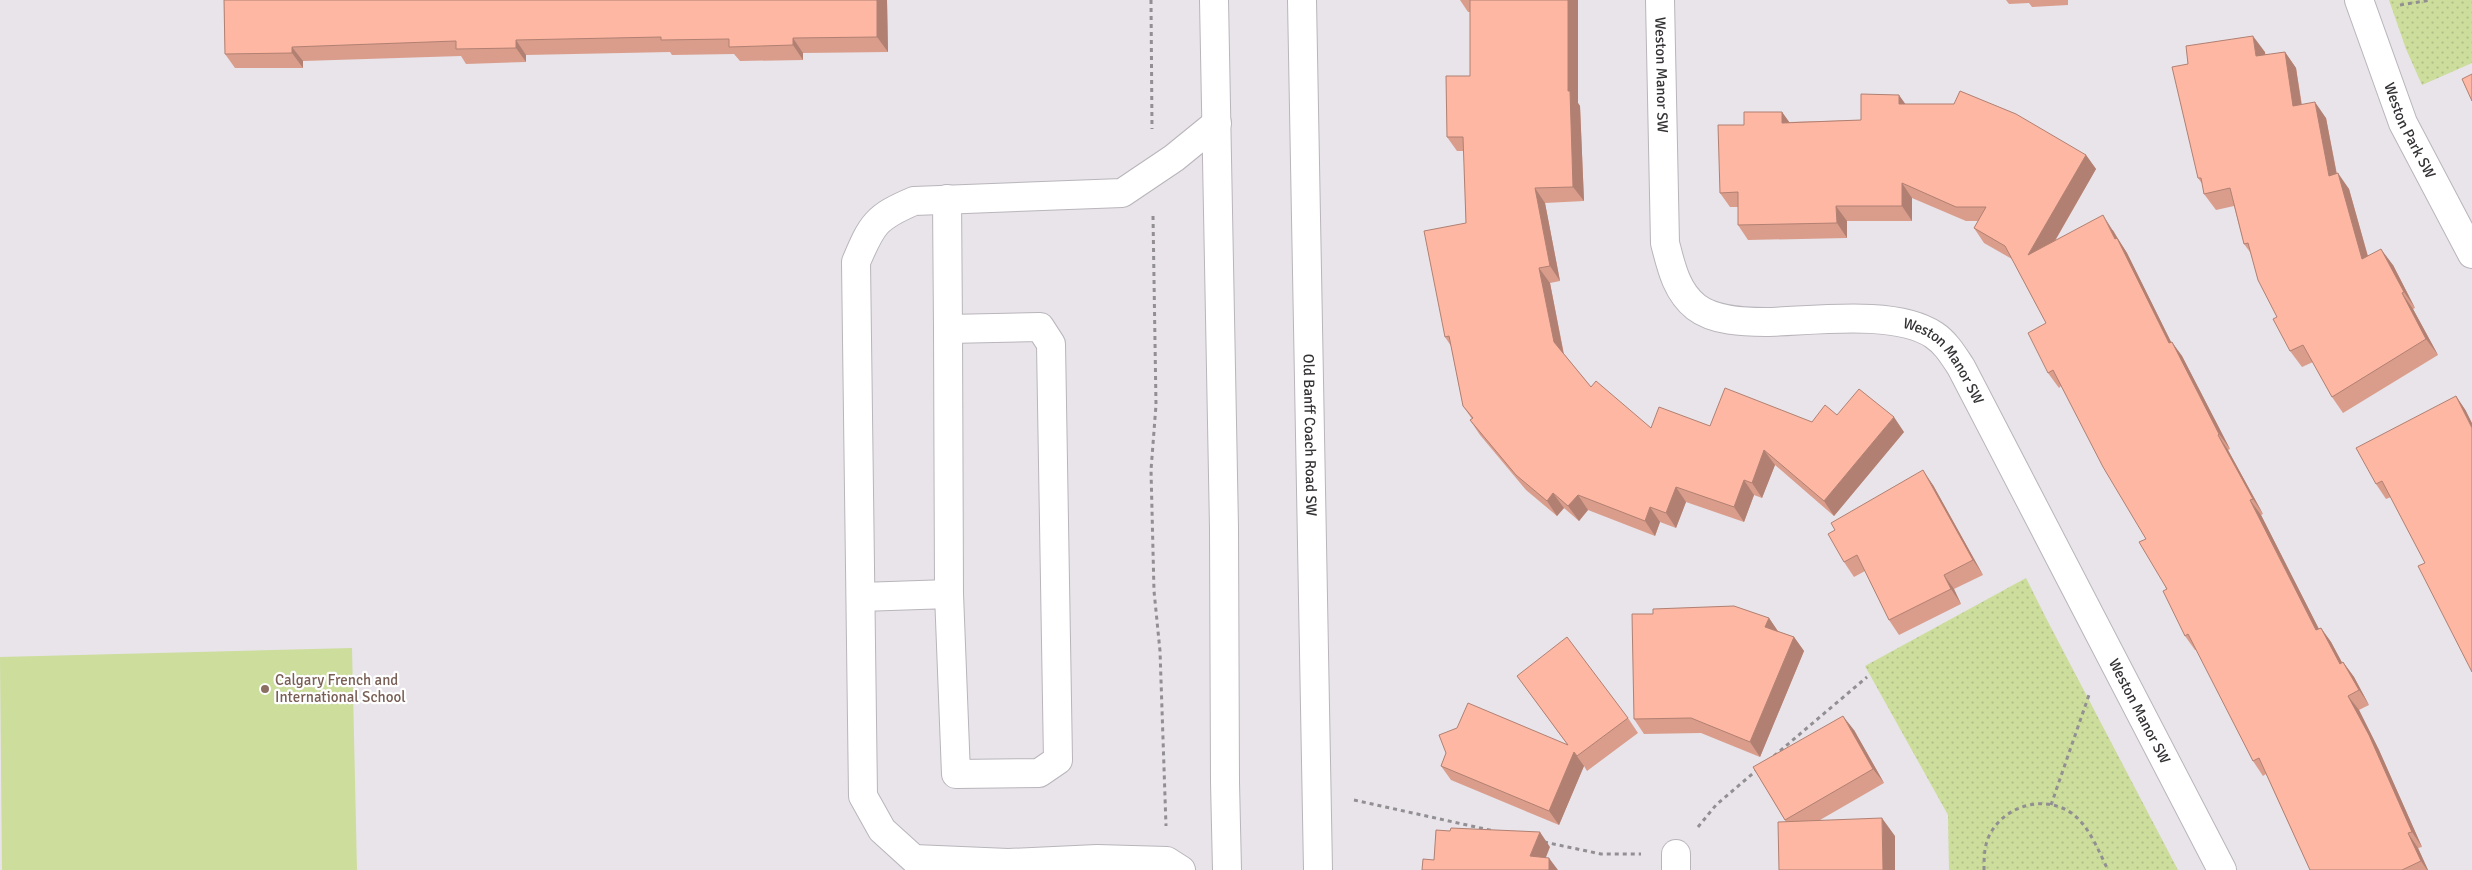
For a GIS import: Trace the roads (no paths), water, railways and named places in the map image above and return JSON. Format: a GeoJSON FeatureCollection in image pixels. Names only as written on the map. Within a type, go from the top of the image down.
{"type":"FeatureCollection","features":[{"type":"Feature","properties":{"kind":"main road"},"geometry":{"type":"LineString","coordinates":[[1214,0],[1224,528],[1227,870]]}},
{"type":"Feature","properties":{"kind":"main road","name":"Old Banff Coach Road SW"},"geometry":{"type":"LineString","coordinates":[[1302,0],[1318,870]]}},
{"type":"Feature","properties":{"kind":"main road","name":"Weston Manor SW"},"geometry":{"type":"LineString","coordinates":[[1660,0],[1665,243],[1674,280],[1696,307],[1718,316],[1741,322],[1883,319],[1911,324],[1933,334],[1946,345],[1961,367],[2106,650],[2222,870]]}},
{"type":"Feature","properties":{"kind":"main road","name":"Weston Park SW"},"geometry":{"type":"LineString","coordinates":[[2359,0],[2404,124],[2472,254]]}},
{"type":"Feature","properties":{"kind":"main road"},"geometry":{"type":"LineString","coordinates":[[1174,866],[1095,864],[1010,867],[914,858],[882,830],[864,796],[856,262],[869,231],[887,212],[914,200],[1122,192],[1152,173],[1217,123]]}},
{"type":"Feature","properties":{"kind":"main road"},"geometry":{"type":"LineString","coordinates":[[947,199],[949,594],[956,774],[1039,773],[1058,760],[1051,344],[1040,327],[948,330]]}},
{"type":"Feature","properties":{"kind":"main road"},"geometry":{"type":"LineString","coordinates":[[861,596],[949,594]]}},
{"type":"Feature","properties":{"kind":"place","name":"Calgary French and International School"},"geometry":{"type":"Point","coordinates":[265,689]}}]}
